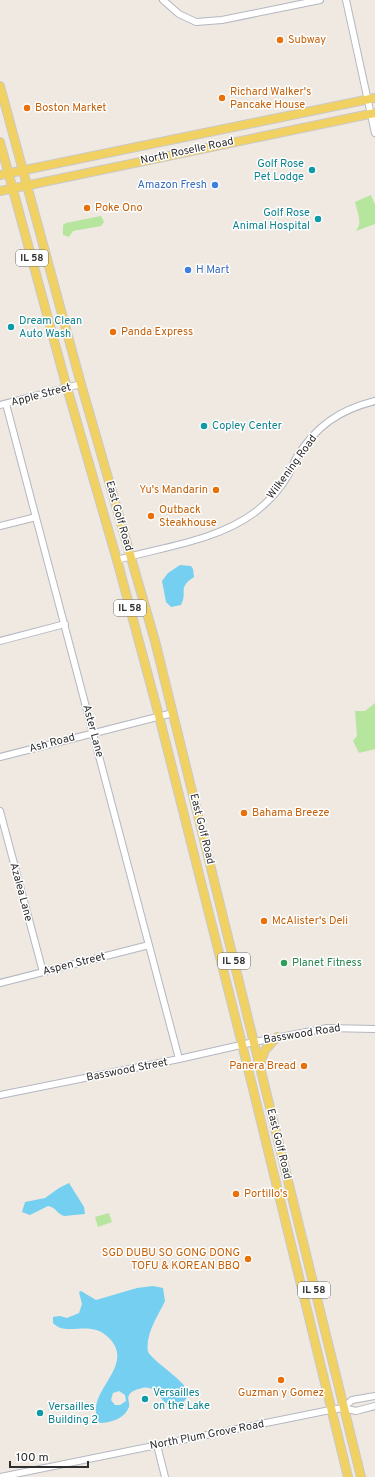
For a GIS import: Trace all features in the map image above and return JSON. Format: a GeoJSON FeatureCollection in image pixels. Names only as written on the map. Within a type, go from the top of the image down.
{"type":"FeatureCollection","features":[{"type":"Feature","properties":{"kind":"main road","name":"IL 58"},"geometry":{"type":"LineString","coordinates":[[0,86],[27,185]]}},
{"type":"Feature","properties":{"kind":"main road","name":"North Roselle Road"},"geometry":{"type":"LineString","coordinates":[[0,175],[162,143],[371,98]]}},
{"type":"Feature","properties":{"kind":"main road","name":"North Roselle Road"},"geometry":{"type":"LineString","coordinates":[[0,191],[373,113]]}},
{"type":"Feature","properties":{"kind":"main road","name":"IL 58"},"geometry":{"type":"LineString","coordinates":[[0,142],[13,188]]}},
{"type":"Feature","properties":{"kind":"main road","name":"East Golf Road"},"geometry":{"type":"LineString","coordinates":[[27,185],[81,384],[156,641],[361,1477]]}},
{"type":"Feature","properties":{"kind":"main road","name":"East Golf Road"},"geometry":{"type":"LineString","coordinates":[[13,188],[67,388],[117,560],[159,716],[242,1044],[330,1410],[348,1477]]}},
{"type":"Feature","properties":{"kind":"main road"},"geometry":{"type":"LineString","coordinates":[[260,1067],[265,1050],[277,1037]]}},
{"type":"Feature","properties":{"kind":"street"},"geometry":{"type":"LineString","coordinates":[[163,0],[179,14],[196,22],[222,20],[320,0]]}},
{"type":"Feature","properties":{"kind":"street"},"geometry":{"type":"LineString","coordinates":[[346,0],[371,98],[375,133]]}},
{"type":"Feature","properties":{"kind":"street","name":"Apple Street"},"geometry":{"type":"LineString","coordinates":[[3,405],[81,384]]}},
{"type":"Feature","properties":{"kind":"street","name":"Wilkening Road"},"geometry":{"type":"LineString","coordinates":[[117,560],[202,537],[228,527],[252,514],[270,499],[287,478],[296,458],[325,424],[354,406],[375,401]]}},
{"type":"Feature","properties":{"kind":"street","name":"Aster Lane"},"geometry":{"type":"LineString","coordinates":[[3,405],[36,517],[65,624],[179,1059]]}},
{"type":"Feature","properties":{"kind":"street"},"geometry":{"type":"LineString","coordinates":[[0,526],[36,517]]}},
{"type":"Feature","properties":{"kind":"street"},"geometry":{"type":"LineString","coordinates":[[0,641],[65,624]]}},
{"type":"Feature","properties":{"kind":"street","name":"Ash Road"},"geometry":{"type":"LineString","coordinates":[[0,757],[173,713]]}},
{"type":"Feature","properties":{"kind":"street","name":"Azalea Lane"},"geometry":{"type":"LineString","coordinates":[[0,811],[43,972]]}},
{"type":"Feature","properties":{"kind":"street","name":"Aspen Street"},"geometry":{"type":"LineString","coordinates":[[0,983],[149,945]]}},
{"type":"Feature","properties":{"kind":"street","name":"Basswood Road"},"geometry":{"type":"LineString","coordinates":[[254,1042],[327,1028],[375,1029]]}},
{"type":"Feature","properties":{"kind":"street","name":"Basswood Street"},"geometry":{"type":"LineString","coordinates":[[0,1095],[179,1059],[254,1042]]}},
{"type":"Feature","properties":{"kind":"street","name":"North Plum Grove Road"},"geometry":{"type":"LineString","coordinates":[[343,1408],[352,1400],[375,1396]]}},
{"type":"Feature","properties":{"kind":"street","name":"North Plum Grove Road"},"geometry":{"type":"LineString","coordinates":[[0,1477],[330,1410],[343,1408],[356,1411],[375,1406]]}},
{"type":"Feature","properties":{"kind":"street"},"geometry":{"type":"LineString","coordinates":[[157,1445],[165,1477]]}},
{"type":"Feature","properties":{"kind":"green space"},"geometry":{"type":"Polygon","coordinates":[[[371,195],[375,205],[375,224],[356,231],[359,221],[355,202],[371,195]]]}},
{"type":"Feature","properties":{"kind":"green space"},"geometry":{"type":"Polygon","coordinates":[[[101,216],[104,222],[101,226],[73,231],[69,237],[63,235],[63,225],[66,223],[101,216]]]}},
{"type":"Feature","properties":{"kind":"green space"},"geometry":{"type":"Polygon","coordinates":[[[375,703],[375,749],[359,753],[353,741],[357,736],[355,711],[365,711],[375,703]]]}},
{"type":"Feature","properties":{"kind":"green space"},"geometry":{"type":"Polygon","coordinates":[[[109,1213],[112,1222],[98,1227],[95,1217],[109,1213]]]}},
{"type":"Feature","properties":{"kind":"water"},"geometry":{"type":"Polygon","coordinates":[[[180,565],[191,566],[194,577],[184,587],[184,596],[181,605],[171,607],[166,602],[162,581],[168,573],[180,565]]]}},
{"type":"Feature","properties":{"kind":"water"},"geometry":{"type":"Polygon","coordinates":[[[69,1183],[84,1207],[85,1214],[64,1216],[48,1206],[30,1215],[22,1212],[25,1202],[45,1198],[69,1183]]]}},
{"type":"Feature","properties":{"kind":"water"},"geometry":{"type":"Polygon","coordinates":[[[153,1286],[163,1288],[165,1301],[150,1332],[148,1339],[148,1352],[158,1363],[183,1384],[189,1395],[181,1405],[174,1406],[168,1405],[164,1402],[153,1390],[149,1388],[142,1388],[133,1391],[129,1395],[129,1407],[121,1417],[113,1421],[100,1423],[97,1420],[96,1404],[114,1370],[117,1354],[115,1346],[102,1332],[87,1328],[65,1329],[53,1323],[53,1317],[60,1316],[67,1318],[79,1313],[82,1304],[79,1292],[81,1291],[96,1300],[137,1288],[153,1286]],[[119,1391],[113,1393],[111,1400],[115,1405],[120,1405],[126,1401],[125,1395],[119,1391]]]}},
{"type":"Feature","properties":{"kind":"place","name":"Subway"},"geometry":{"type":"Point","coordinates":[280,40]}},
{"type":"Feature","properties":{"kind":"place","name":"Richard Walker's Pancake House"},"geometry":{"type":"Point","coordinates":[222,98]}},
{"type":"Feature","properties":{"kind":"place","name":"Boston Market"},"geometry":{"type":"Point","coordinates":[27,108]}},
{"type":"Feature","properties":{"kind":"place","name":"Golf Rose Pet Lodge"},"geometry":{"type":"Point","coordinates":[312,170]}},
{"type":"Feature","properties":{"kind":"place","name":"Amazon Fresh"},"geometry":{"type":"Point","coordinates":[215,185]}},
{"type":"Feature","properties":{"kind":"place","name":"Poke Ono"},"geometry":{"type":"Point","coordinates":[87,208]}},
{"type":"Feature","properties":{"kind":"place","name":"Golf Rose Animal Hospital"},"geometry":{"type":"Point","coordinates":[318,219]}},
{"type":"Feature","properties":{"kind":"place","name":"H Mart"},"geometry":{"type":"Point","coordinates":[188,270]}},
{"type":"Feature","properties":{"kind":"place","name":"Dream Clean Auto Wash"},"geometry":{"type":"Point","coordinates":[11,327]}},
{"type":"Feature","properties":{"kind":"place","name":"Panda Express"},"geometry":{"type":"Point","coordinates":[113,332]}},
{"type":"Feature","properties":{"kind":"place","name":"Copley Center"},"geometry":{"type":"Point","coordinates":[204,426]}},
{"type":"Feature","properties":{"kind":"place","name":"Yu's Mandarin"},"geometry":{"type":"Point","coordinates":[216,490]}},
{"type":"Feature","properties":{"kind":"place","name":"Outback Steakhouse"},"geometry":{"type":"Point","coordinates":[151,516]}},
{"type":"Feature","properties":{"kind":"place","name":"Bahama Breeze"},"geometry":{"type":"Point","coordinates":[244,813]}},
{"type":"Feature","properties":{"kind":"place","name":"McAlister's Deli"},"geometry":{"type":"Point","coordinates":[264,921]}},
{"type":"Feature","properties":{"kind":"place","name":"Planet Fitness"},"geometry":{"type":"Point","coordinates":[284,963]}},
{"type":"Feature","properties":{"kind":"place","name":"Panera Bread"},"geometry":{"type":"Point","coordinates":[304,1066]}},
{"type":"Feature","properties":{"kind":"place","name":"Portillo's"},"geometry":{"type":"Point","coordinates":[236,1194]}},
{"type":"Feature","properties":{"kind":"place","name":"SGD DUBU SO GONG DONG TOFU & KOREAN BBQ"},"geometry":{"type":"Point","coordinates":[248,1259]}},
{"type":"Feature","properties":{"kind":"place","name":"Guzman y Gomez"},"geometry":{"type":"Point","coordinates":[281,1380]}},
{"type":"Feature","properties":{"kind":"place","name":"Versailles on the Lake"},"geometry":{"type":"Point","coordinates":[145,1399]}},
{"type":"Feature","properties":{"kind":"place","name":"Versailles Building 2"},"geometry":{"type":"Point","coordinates":[40,1413]}}]}
